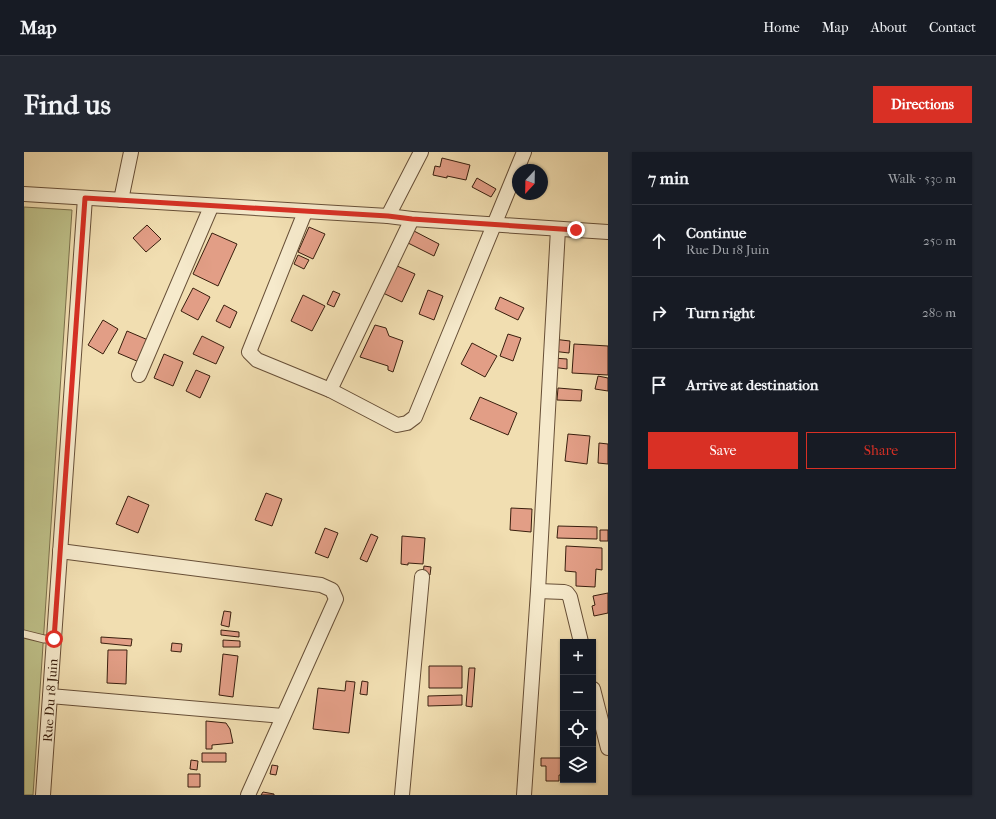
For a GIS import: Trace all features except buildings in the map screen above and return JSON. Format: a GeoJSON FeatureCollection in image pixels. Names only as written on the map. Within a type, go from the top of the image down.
{"type":"FeatureCollection","features":[{"type":"Feature","properties":{"kind":"street"},"geometry":{"type":"LineString","coordinates":[[121,200],[131,152]]}},
{"type":"Feature","properties":{"kind":"street"},"geometry":{"type":"LineString","coordinates":[[388,216],[422,152]]}},
{"type":"Feature","properties":{"kind":"street"},"geometry":{"type":"LineString","coordinates":[[305,212],[249,352],[257,360],[330,390],[397,425],[407,423],[415,417],[524,152]]}},
{"type":"Feature","properties":{"kind":"street"},"geometry":{"type":"LineString","coordinates":[[24,194],[388,216],[412,219],[608,232]]}},
{"type":"Feature","properties":{"kind":"street","name":"Rue Du 18 Juin"},"geometry":{"type":"LineString","coordinates":[[42,795],[85,198]]}},
{"type":"Feature","properties":{"kind":"street"},"geometry":{"type":"LineString","coordinates":[[139,375],[211,206]]}},
{"type":"Feature","properties":{"kind":"street"},"geometry":{"type":"LineString","coordinates":[[330,390],[412,219]]}},
{"type":"Feature","properties":{"kind":"street"},"geometry":{"type":"LineString","coordinates":[[524,795],[538,590],[558,229]]}},
{"type":"Feature","properties":{"kind":"street"},"geometry":{"type":"LineString","coordinates":[[60,551],[321,585],[332,590],[336,599],[248,795]]}},
{"type":"Feature","properties":{"kind":"street"},"geometry":{"type":"LineString","coordinates":[[402,795],[422,577]]}},
{"type":"Feature","properties":{"kind":"street"},"geometry":{"type":"LineString","coordinates":[[538,590],[567,593],[570,597],[580,639]]}},
{"type":"Feature","properties":{"kind":"street"},"geometry":{"type":"LineString","coordinates":[[50,696],[283,716]]}},
{"type":"Feature","properties":{"kind":"street"},"geometry":{"type":"LineString","coordinates":[[596,701],[608,748]]}},
{"type":"Feature","properties":{"kind":"lane"},"geometry":{"type":"LineString","coordinates":[[24,634],[44,639],[54,639]]}},
{"type":"Feature","properties":{"kind":"green space"},"geometry":{"type":"Polygon","coordinates":[[[24,207],[72,210],[33,795],[24,795],[24,207]]]}},
{"type":"Feature","properties":{"kind":"route"},"geometry":{"type":"LineString","coordinates":[[54,639],[85,198],[388,216],[412,219],[576,230]]}}]}
